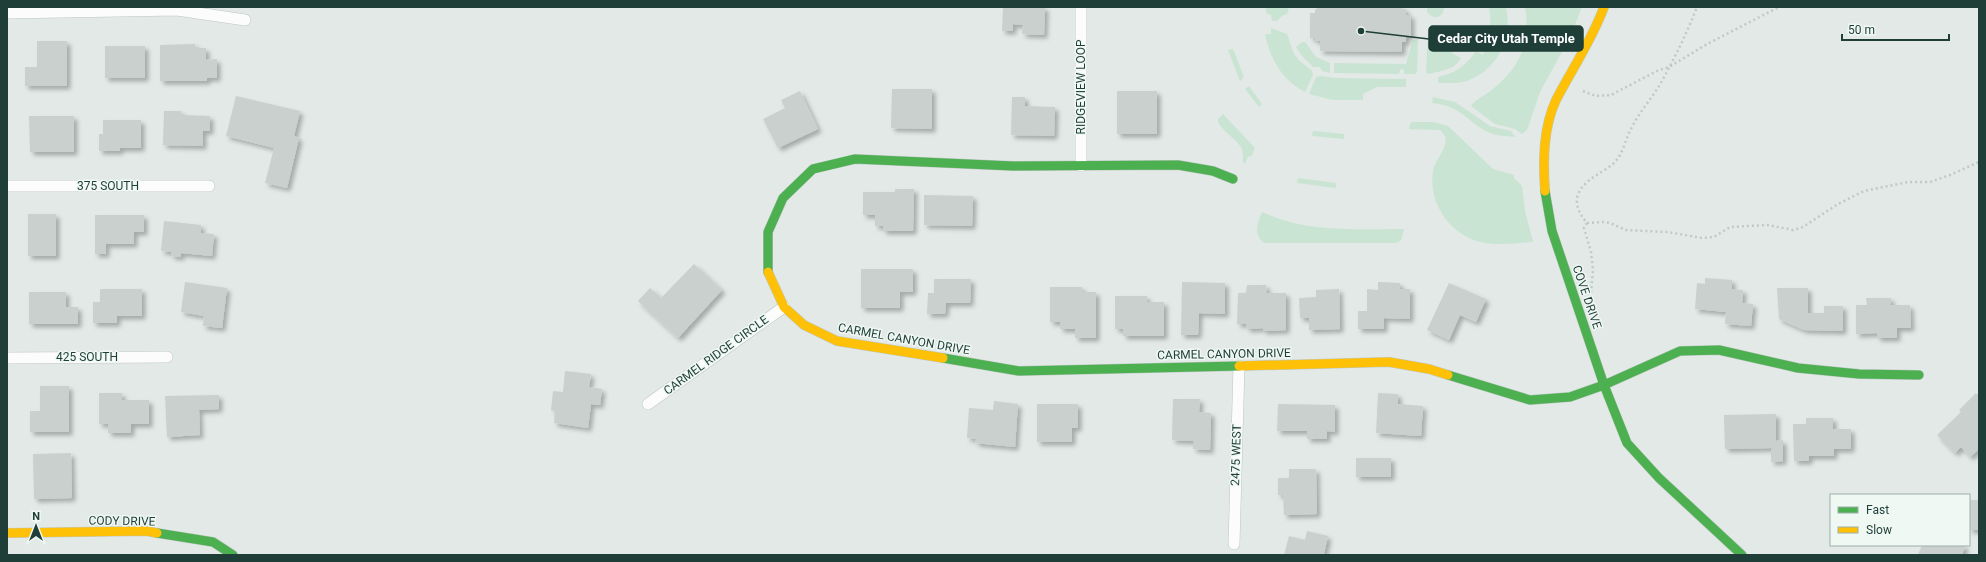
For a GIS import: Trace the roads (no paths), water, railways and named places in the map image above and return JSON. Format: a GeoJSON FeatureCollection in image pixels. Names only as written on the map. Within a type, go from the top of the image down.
{"type":"FeatureCollection","features":[{"type":"Feature","properties":{"kind":"street","name":"RIDGEVIEW LOOP"},"geometry":{"type":"LineString","coordinates":[[1081,7],[1081,166]]}},
{"type":"Feature","properties":{"kind":"street","name":"COVE DRIVE"},"geometry":{"type":"LineString","coordinates":[[1604,7],[1598,24],[1561,90],[1550,118],[1545,145],[1544,174],[1552,231],[1604,385],[1628,444],[1659,478],[1742,555]]}},
{"type":"Feature","properties":{"kind":"street"},"geometry":{"type":"LineString","coordinates":[[7,13],[177,10],[245,20]]}},
{"type":"Feature","properties":{"kind":"street","name":"CARMEL CANYON DRIVE"},"geometry":{"type":"LineString","coordinates":[[1233,178],[1213,171],[1178,165],[1013,166],[855,159],[813,169],[783,198],[768,232],[767,270],[784,306],[804,325],[837,341],[1019,371],[1389,362],[1429,369],[1530,400],[1570,397],[1604,385],[1680,351],[1719,350],[1798,368],[1859,374],[1919,375]]}},
{"type":"Feature","properties":{"kind":"street","name":"375 SOUTH"},"geometry":{"type":"LineString","coordinates":[[7,186],[209,186]]}},
{"type":"Feature","properties":{"kind":"street","name":"CARMEL RIDGE CIRCLE"},"geometry":{"type":"LineString","coordinates":[[648,404],[784,306]]}},
{"type":"Feature","properties":{"kind":"street","name":"425 SOUTH"},"geometry":{"type":"LineString","coordinates":[[7,358],[167,357]]}},
{"type":"Feature","properties":{"kind":"street","name":"2475 WEST"},"geometry":{"type":"LineString","coordinates":[[1234,544],[1239,366]]}},
{"type":"Feature","properties":{"kind":"street","name":"CODY DRIVE"},"geometry":{"type":"LineString","coordinates":[[7,534],[146,532],[213,542],[232,555]]}},
{"type":"Feature","properties":{"kind":"place","name":"Cedar City Utah Temple"},"geometry":{"type":"Point","coordinates":[1361,31]}}]}
